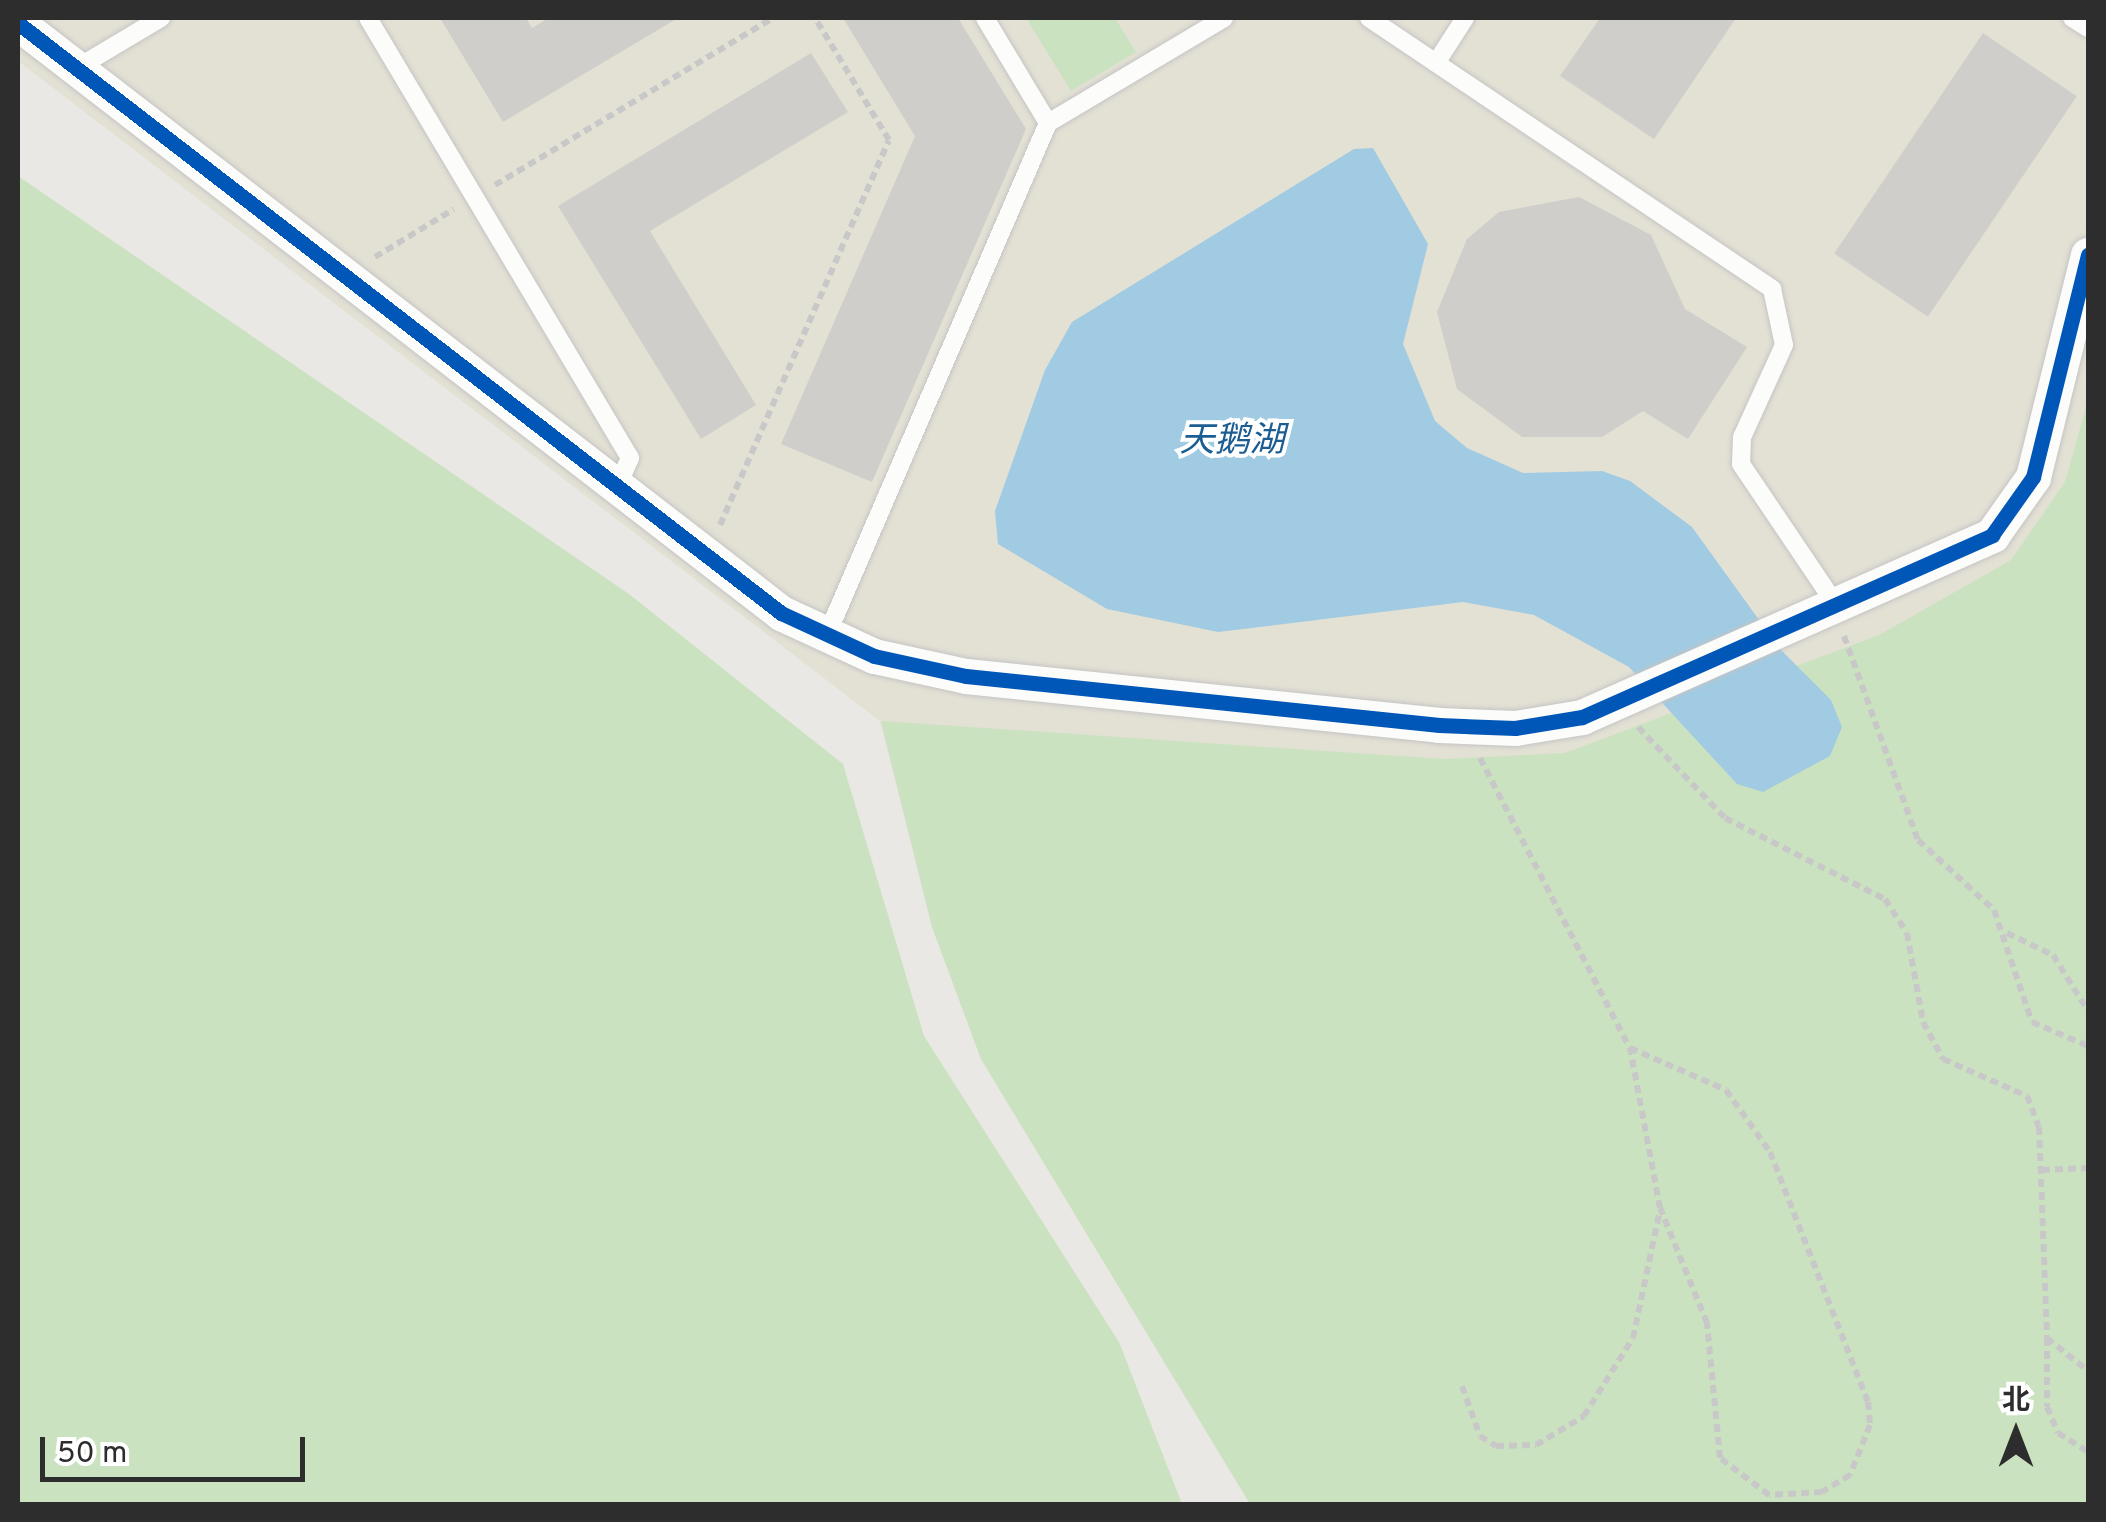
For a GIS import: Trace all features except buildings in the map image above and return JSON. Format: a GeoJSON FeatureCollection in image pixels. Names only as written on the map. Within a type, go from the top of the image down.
{"type":"FeatureCollection","features":[{"type":"Feature","properties":{"kind":"street"},"geometry":{"type":"LineString","coordinates":[[18,22],[340,278],[705,560],[826,637],[966,676],[1474,727],[1550,726],[1623,702],[1965,554],[2012,513],[2032,477],[2088,255]]}},
{"type":"Feature","properties":{"kind":"lane"},"geometry":{"type":"LineString","coordinates":[[78,68],[161,18]]}},
{"type":"Feature","properties":{"kind":"lane"},"geometry":{"type":"LineString","coordinates":[[368,18],[630,458],[615,492]]}},
{"type":"Feature","properties":{"kind":"lane"},"geometry":{"type":"LineString","coordinates":[[984,18],[1048,124]]}},
{"type":"Feature","properties":{"kind":"lane"},"geometry":{"type":"LineString","coordinates":[[826,637],[1048,124],[1224,18]]}},
{"type":"Feature","properties":{"kind":"lane"},"geometry":{"type":"LineString","coordinates":[[1369,18],[1772,289],[1784,346],[1742,437],[1741,464],[1838,609]]}},
{"type":"Feature","properties":{"kind":"lane"},"geometry":{"type":"LineString","coordinates":[[1436,64],[1465,18]]}},
{"type":"Feature","properties":{"kind":"lane"},"geometry":{"type":"LineString","coordinates":[[2072,18],[2088,28]]}},
{"type":"Feature","properties":{"kind":"path"},"geometry":{"type":"LineString","coordinates":[[340,278],[773,18]]}},
{"type":"Feature","properties":{"kind":"path"},"geometry":{"type":"LineString","coordinates":[[705,560],[889,140],[815,18]]}},
{"type":"Feature","properties":{"kind":"path"},"geometry":{"type":"LineString","coordinates":[[1838,609],[1918,840],[2006,933],[2053,955],[2088,1011]]}},
{"type":"Feature","properties":{"kind":"path"},"geometry":{"type":"LineString","coordinates":[[1623,702],[1725,818],[1899,915],[1930,1040],[1954,1065],[2026,1096],[2047,1170],[2047,1407],[2058,1433],[2088,1452]]}},
{"type":"Feature","properties":{"kind":"path"},"geometry":{"type":"LineString","coordinates":[[1474,727],[1480,761],[1630,1048],[1660,1208],[1707,1323],[1720,1458],[1769,1494],[1822,1492],[1850,1475],[1870,1425],[1860,1366],[1770,1152],[1726,1090],[1630,1048]]}},
{"type":"Feature","properties":{"kind":"path"},"geometry":{"type":"LineString","coordinates":[[2006,933],[2032,1022],[2088,1046]]}},
{"type":"Feature","properties":{"kind":"path"},"geometry":{"type":"LineString","coordinates":[[2047,1170],[2088,1168]]}},
{"type":"Feature","properties":{"kind":"path"},"geometry":{"type":"LineString","coordinates":[[1462,1386],[1480,1436],[1496,1446],[1536,1445],[1584,1416],[1633,1338],[1660,1208]]}},
{"type":"Feature","properties":{"kind":"path"},"geometry":{"type":"LineString","coordinates":[[2047,1338],[2088,1370]]}},
{"type":"Feature","properties":{"kind":"shaded area"},"geometry":{"type":"Polygon","coordinates":[[[18,18],[2088,18],[2088,1504],[1250,1504],[981,1059],[932,927],[880,721],[18,61],[18,18]]]}},
{"type":"Feature","properties":{"kind":"green space"},"geometry":{"type":"Polygon","coordinates":[[[1026,18],[1115,18],[1136,52],[1071,91],[1026,18]]]}},
{"type":"Feature","properties":{"kind":"green space"},"geometry":{"type":"Polygon","coordinates":[[[18,176],[629,594],[843,764],[924,1036],[1119,1342],[1182,1504],[18,1504],[18,176]]]}},
{"type":"Feature","properties":{"kind":"green space"},"geometry":{"type":"Polygon","coordinates":[[[2088,400],[2088,1504],[1250,1504],[981,1059],[932,927],[881,721],[1444,759],[1565,753],[1879,635],[2011,560],[2065,482],[2088,400]]]}},
{"type":"Feature","properties":{"kind":"water","name":"天鹅湖"},"geometry":{"type":"Polygon","coordinates":[[[1373,148],[1428,244],[1403,344],[1435,421],[1467,448],[1523,473],[1602,471],[1630,481],[1692,527],[1780,649],[1831,700],[1842,727],[1830,756],[1763,792],[1737,784],[1629,667],[1534,615],[1463,602],[1218,632],[1107,609],[998,544],[995,511],[1045,370],[1072,322],[1354,149],[1373,148]]]}},
{"type":"Feature","properties":{"kind":"cycle path"},"geometry":{"type":"LineString","coordinates":[[18,23],[781,613],[874,656],[966,676],[1439,725],[1515,728],[1582,717],[1992,535],[2033,477],[2088,255]]}}]}
